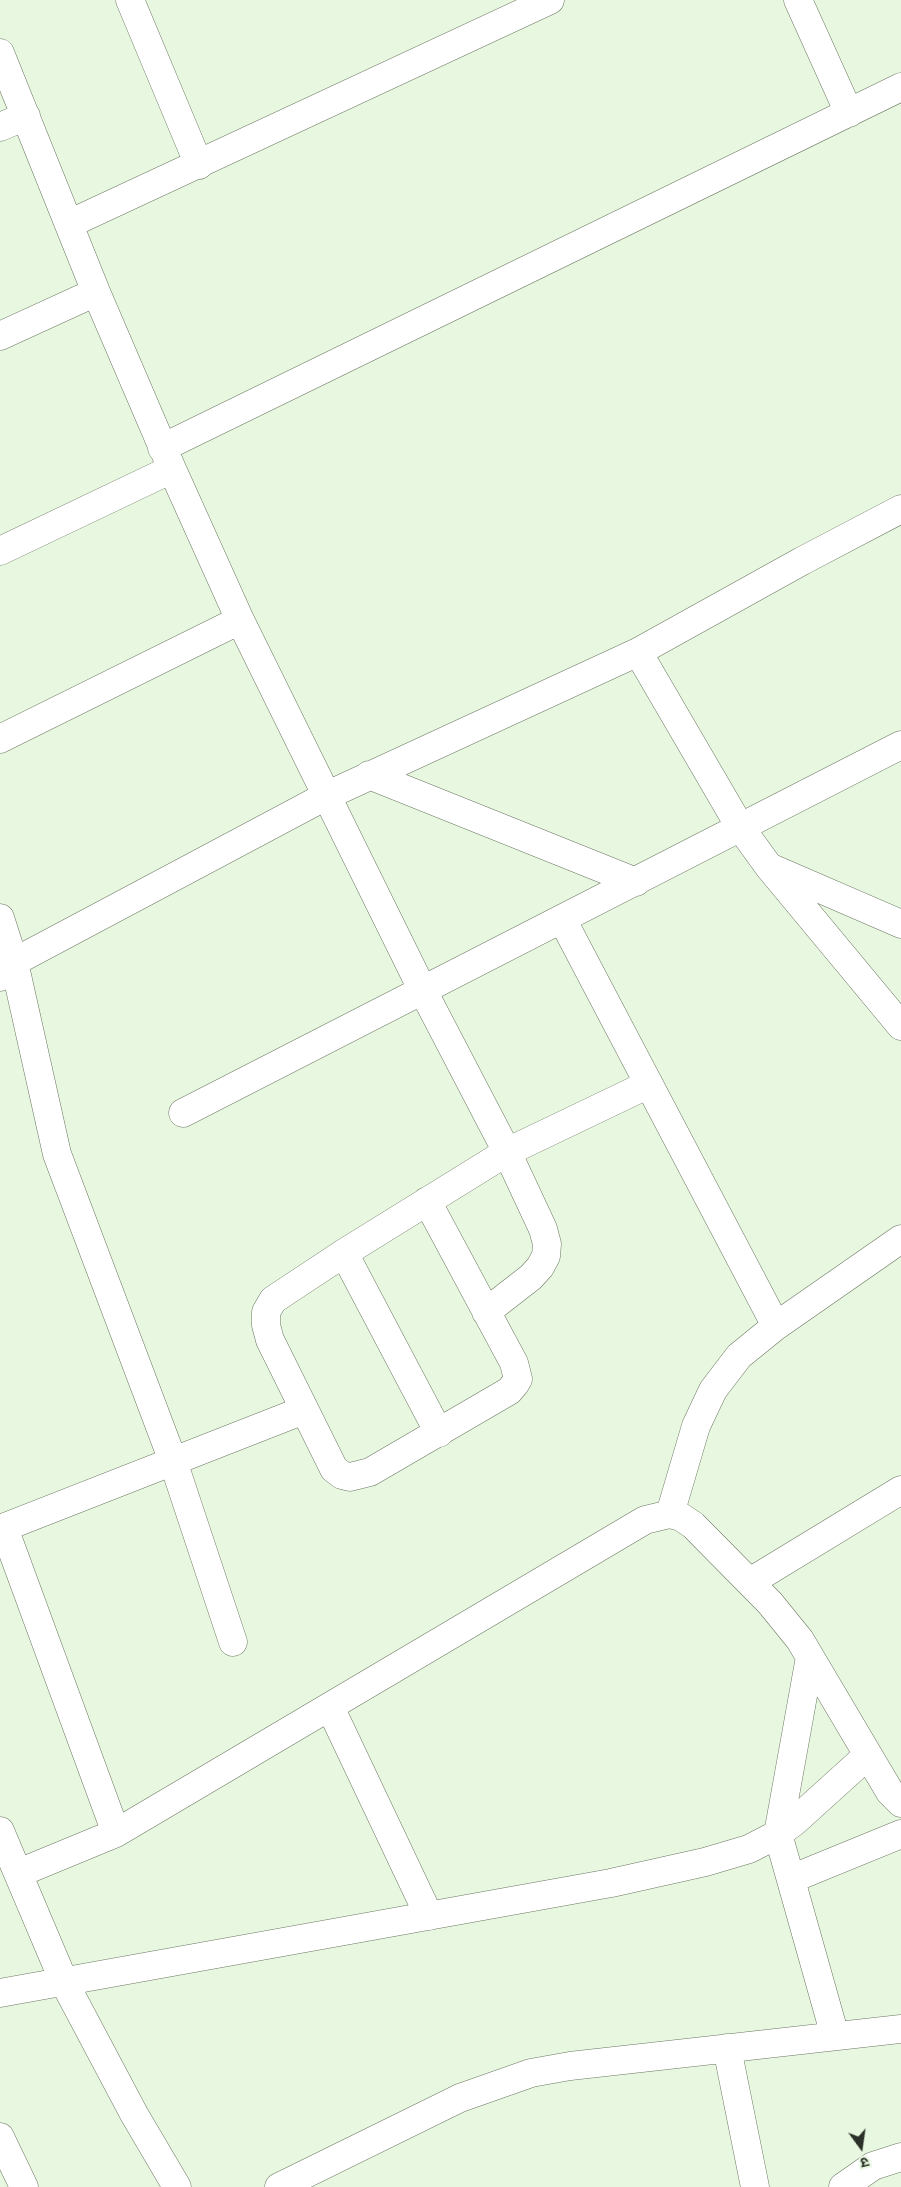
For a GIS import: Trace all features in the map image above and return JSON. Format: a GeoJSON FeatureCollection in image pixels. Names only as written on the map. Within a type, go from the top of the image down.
{"type":"FeatureCollection","features":[{"type":"Feature","properties":{"kind":"street"},"geometry":{"type":"LineString","coordinates":[[130,0],[199,165]]}},
{"type":"Feature","properties":{"kind":"street"},"geometry":{"type":"LineString","coordinates":[[69,224],[550,0]]}},
{"type":"Feature","properties":{"kind":"street"},"geometry":{"type":"LineString","coordinates":[[798,0],[848,113]]}},
{"type":"Feature","properties":{"kind":"street"},"geometry":{"type":"LineString","coordinates":[[0,53],[96,292],[167,459],[240,620],[422,989],[507,1152],[543,1229],[547,1244],[546,1256],[540,1267],[531,1277],[486,1312]]}},
{"type":"Feature","properties":{"kind":"street"},"geometry":{"type":"LineString","coordinates":[[0,551],[167,459],[848,113],[901,88]]}},
{"type":"Feature","properties":{"kind":"street"},"geometry":{"type":"LineString","coordinates":[[0,127],[26,116]]}},
{"type":"Feature","properties":{"kind":"street"},"geometry":{"type":"LineString","coordinates":[[0,336],[96,292]]}},
{"type":"Feature","properties":{"kind":"street"},"geometry":{"type":"LineString","coordinates":[[7,970],[326,796],[638,652],[802,561],[901,509]]}},
{"type":"Feature","properties":{"kind":"street"},"geometry":{"type":"LineString","coordinates":[[0,739],[240,620]]}},
{"type":"Feature","properties":{"kind":"street"},"geometry":{"type":"LineString","coordinates":[[638,652],[740,827],[769,867],[901,1026]]}},
{"type":"Feature","properties":{"kind":"street"},"geometry":{"type":"LineString","coordinates":[[182,1113],[422,989],[636,882],[901,744]]}},
{"type":"Feature","properties":{"kind":"street"},"geometry":{"type":"LineString","coordinates":[[369,775],[636,882]]}},
{"type":"Feature","properties":{"kind":"street"},"geometry":{"type":"LineString","coordinates":[[769,867],[901,924]]}},
{"type":"Feature","properties":{"kind":"street"},"geometry":{"type":"LineString","coordinates":[[0,918],[7,970],[57,1154],[173,1461],[233,1642]]}},
{"type":"Feature","properties":{"kind":"street"},"geometry":{"type":"LineString","coordinates":[[562,919],[776,1326]]}},
{"type":"Feature","properties":{"kind":"street"},"geometry":{"type":"LineString","coordinates":[[427,1201],[517,1372],[516,1384],[509,1391],[370,1472],[350,1477],[342,1475],[334,1469],[270,1340],[266,1325],[266,1312],[273,1300],[344,1253],[427,1201],[507,1152],[649,1084]]}},
{"type":"Feature","properties":{"kind":"street"},"geometry":{"type":"LineString","coordinates":[[670,1514],[696,1426],[713,1390],[739,1356],[776,1326],[901,1239]]}},
{"type":"Feature","properties":{"kind":"street"},"geometry":{"type":"LineString","coordinates":[[344,1253],[439,1433]]}},
{"type":"Feature","properties":{"kind":"street"},"geometry":{"type":"LineString","coordinates":[[116,1833],[2,1529],[304,1410]]}},
{"type":"Feature","properties":{"kind":"street"},"geometry":{"type":"LineString","coordinates":[[750,1582],[901,1490]]}},
{"type":"Feature","properties":{"kind":"street"},"geometry":{"type":"LineString","coordinates":[[18,1872],[116,1833],[645,1520],[670,1514],[681,1517],[693,1525],[750,1582],[800,1640],[890,1792],[901,1803]]}},
{"type":"Feature","properties":{"kind":"street"},"geometry":{"type":"LineString","coordinates":[[810,1657],[778,1834],[835,2036]]}},
{"type":"Feature","properties":{"kind":"street"},"geometry":{"type":"LineString","coordinates":[[330,1707],[429,1916]]}},
{"type":"Feature","properties":{"kind":"street"},"geometry":{"type":"LineString","coordinates":[[0,1993],[612,1883],[705,1862],[749,1849],[778,1834],[794,1822],[868,1755]]}},
{"type":"Feature","properties":{"kind":"street"},"geometry":{"type":"LineString","coordinates":[[0,1831],[64,1982],[134,2114],[177,2187]]}},
{"type":"Feature","properties":{"kind":"street"},"geometry":{"type":"LineString","coordinates":[[791,1878],[901,1834]]}},
{"type":"Feature","properties":{"kind":"street"},"geometry":{"type":"LineString","coordinates":[[279,2187],[460,2098],[531,2073],[727,2048],[901,2029]]}},
{"type":"Feature","properties":{"kind":"street"},"geometry":{"type":"LineString","coordinates":[[727,2048],[755,2187]]}},
{"type":"Feature","properties":{"kind":"street"},"geometry":{"type":"LineString","coordinates":[[0,2137],[24,2187]]}},
{"type":"Feature","properties":{"kind":"street"},"geometry":{"type":"LineString","coordinates":[[843,2187],[873,2166],[901,2157]]}}]}
